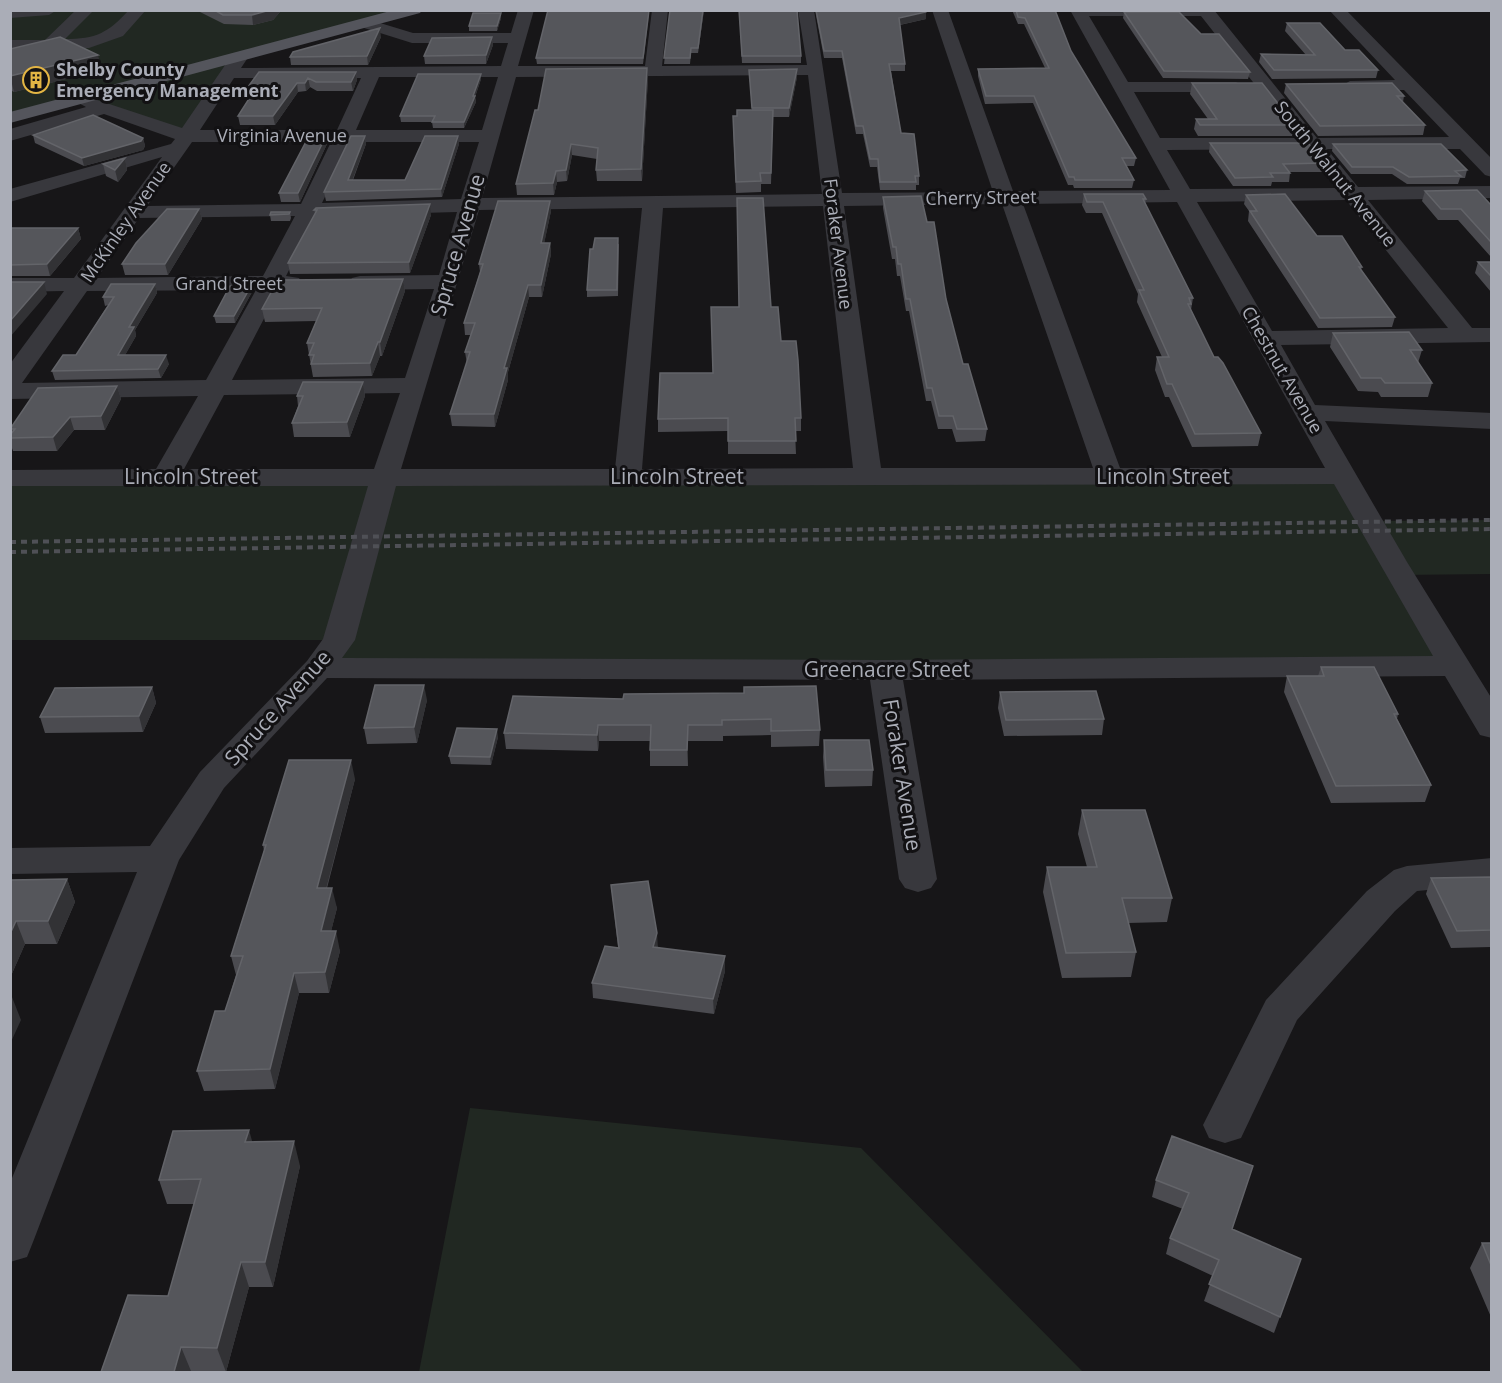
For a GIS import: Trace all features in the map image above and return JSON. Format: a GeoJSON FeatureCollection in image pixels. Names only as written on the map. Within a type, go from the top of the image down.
{"type":"FeatureCollection","features":[{"type":"Feature","properties":{"kind":"main road"},"geometry":{"type":"LineString","coordinates":[[10,118],[233,66],[406,12]]}},
{"type":"Feature","properties":{"kind":"street"},"geometry":{"type":"LineString","coordinates":[[10,13],[49,10]]}},
{"type":"Feature","properties":{"kind":"street"},"geometry":{"type":"LineString","coordinates":[[50,44],[86,10]]}},
{"type":"Feature","properties":{"kind":"street"},"geometry":{"type":"LineString","coordinates":[[10,45],[83,44],[117,33],[138,10]]}},
{"type":"Feature","properties":{"kind":"street","name":"Spruce Avenue"},"geometry":{"type":"LineString","coordinates":[[10,1242],[160,860],[212,780],[318,668],[339,640],[352,586],[448,282],[526,10]]}},
{"type":"Feature","properties":{"kind":"street"},"geometry":{"type":"LineString","coordinates":[[652,72],[660,10]]}},
{"type":"Feature","properties":{"kind":"street","name":"Foraker Avenue"},"geometry":{"type":"LineString","coordinates":[[806,10],[816,70],[868,477]]}},
{"type":"Feature","properties":{"kind":"street"},"geometry":{"type":"LineString","coordinates":[[940,10],[1110,477]]}},
{"type":"Feature","properties":{"kind":"street"},"geometry":{"type":"LineString","coordinates":[[1337,10],[1491,171]]}},
{"type":"Feature","properties":{"kind":"street"},"geometry":{"type":"LineString","coordinates":[[1078,11],[1206,11]]}},
{"type":"Feature","properties":{"kind":"street","name":"Chestnut Avenue"},"geometry":{"type":"LineString","coordinates":[[1078,11],[1305,412],[1491,727]]}},
{"type":"Feature","properties":{"kind":"street","name":"South Walnut Avenue"},"geometry":{"type":"LineString","coordinates":[[1206,11],[1310,144],[1467,337]]}},
{"type":"Feature","properties":{"kind":"street"},"geometry":{"type":"LineString","coordinates":[[367,24],[412,38],[518,38]]}},
{"type":"Feature","properties":{"kind":"street"},"geometry":{"type":"LineString","coordinates":[[233,66],[372,73],[816,70]]}},
{"type":"Feature","properties":{"kind":"street","name":"McKinley Avenue"},"geometry":{"type":"LineString","coordinates":[[10,382],[182,143],[233,66]]}},
{"type":"Feature","properties":{"kind":"street"},"geometry":{"type":"LineString","coordinates":[[166,477],[271,283],[345,136],[372,73]]}},
{"type":"Feature","properties":{"kind":"street"},"geometry":{"type":"LineString","coordinates":[[1337,86],[1409,85]]}},
{"type":"Feature","properties":{"kind":"street"},"geometry":{"type":"LineString","coordinates":[[1120,87],[1289,86]]}},
{"type":"Feature","properties":{"kind":"street","name":"Virginia Avenue"},"geometry":{"type":"LineString","coordinates":[[82,100],[182,143],[345,136],[489,136]]}},
{"type":"Feature","properties":{"kind":"street"},"geometry":{"type":"LineString","coordinates":[[10,135],[104,108]]}},
{"type":"Feature","properties":{"kind":"street"},"geometry":{"type":"LineString","coordinates":[[10,196],[182,143]]}},
{"type":"Feature","properties":{"kind":"street"},"geometry":{"type":"LineString","coordinates":[[1153,144],[1465,143]]}},
{"type":"Feature","properties":{"kind":"street","name":"Cherry Street"},"geometry":{"type":"LineString","coordinates":[[133,212],[447,208],[471,204],[1491,192]]}},
{"type":"Feature","properties":{"kind":"street"},"geometry":{"type":"LineString","coordinates":[[628,477],[653,202]]}},
{"type":"Feature","properties":{"kind":"street"},"geometry":{"type":"LineString","coordinates":[[342,283],[448,282]]}},
{"type":"Feature","properties":{"kind":"street","name":"Grand Street"},"geometry":{"type":"LineString","coordinates":[[10,285],[318,283]]}},
{"type":"Feature","properties":{"kind":"street"},"geometry":{"type":"LineString","coordinates":[[1264,339],[1491,336]]}},
{"type":"Feature","properties":{"kind":"street"},"geometry":{"type":"LineString","coordinates":[[10,391],[415,385]]}},
{"type":"Feature","properties":{"kind":"street"},"geometry":{"type":"LineString","coordinates":[[1305,412],[1491,421]]}},
{"type":"Feature","properties":{"kind":"street","name":"Lincoln Street"},"geometry":{"type":"LineString","coordinates":[[10,478],[166,477],[382,488],[628,477],[1110,477],[1350,488]]}},
{"type":"Feature","properties":{"kind":"street","name":"Greenacre Street"},"geometry":{"type":"LineString","coordinates":[[318,668],[885,670],[1456,666]]}},
{"type":"Feature","properties":{"kind":"street","name":"Foraker Avenue"},"geometry":{"type":"LineString","coordinates":[[885,670],[918,879]]}},
{"type":"Feature","properties":{"kind":"street"},"geometry":{"type":"LineString","coordinates":[[10,861],[160,860]]}},
{"type":"Feature","properties":{"kind":"street"},"geometry":{"type":"LineString","coordinates":[[1225,1125],[1281,1011],[1381,901],[1407,879],[1491,871]]}},
{"type":"Feature","properties":{"kind":"shaded area"},"geometry":{"type":"Polygon","coordinates":[[[11,11],[414,11],[238,59],[186,136],[82,100],[11,118],[11,11]]]}},
{"type":"Feature","properties":{"kind":"shaded area"},"geometry":{"type":"Polygon","coordinates":[[[1343,476],[1369,521],[1491,520],[1491,574],[1400,575],[1456,666],[318,668],[338,640],[11,640],[10,478],[1343,476]]]}},
{"type":"Feature","properties":{"kind":"shaded area"},"geometry":{"type":"Polygon","coordinates":[[[470,1108],[861,1148],[1083,1372],[419,1372],[470,1108]]]}},
{"type":"Feature","properties":{"kind":"building"},"geometry":{"type":"Polygon","coordinates":[[[214,10],[270,10],[252,15],[223,15],[214,10]]]}},
{"type":"Feature","properties":{"kind":"building"},"geometry":{"type":"Polygon","coordinates":[[[548,10],[649,10],[643,58],[536,58],[548,10]]]}},
{"type":"Feature","properties":{"kind":"building"},"geometry":{"type":"Polygon","coordinates":[[[670,10],[703,10],[698,48],[691,48],[690,58],[664,58],[670,10]]]}},
{"type":"Feature","properties":{"kind":"building"},"geometry":{"type":"Polygon","coordinates":[[[739,10],[797,10],[801,56],[742,56],[739,10]]]}},
{"type":"Feature","properties":{"kind":"building"},"geometry":{"type":"Polygon","coordinates":[[[816,10],[926,10],[926,12],[899,18],[905,64],[889,64],[901,133],[914,134],[919,176],[915,176],[916,182],[880,182],[878,159],[870,159],[863,126],[856,126],[842,51],[824,51],[816,10]]]}},
{"type":"Feature","properties":{"kind":"building"},"geometry":{"type":"Polygon","coordinates":[[[1016,10],[1055,10],[1071,51],[1136,158],[1122,158],[1134,180],[1075,180],[1074,177],[1069,177],[1034,96],[986,96],[978,69],[1049,68],[1025,18],[1018,17],[1016,10]]]}},
{"type":"Feature","properties":{"kind":"building"},"geometry":{"type":"Polygon","coordinates":[[[1124,12],[1179,12],[1201,34],[1219,34],[1250,72],[1164,71],[1124,12]]]}},
{"type":"Feature","properties":{"kind":"building"},"geometry":{"type":"Polygon","coordinates":[[[473,13],[501,13],[497,26],[469,26],[473,13]]]}},
{"type":"Feature","properties":{"kind":"building"},"geometry":{"type":"Polygon","coordinates":[[[1287,23],[1320,23],[1345,50],[1359,50],[1378,70],[1274,70],[1261,54],[1315,55],[1287,23]]]}},
{"type":"Feature","properties":{"kind":"building"},"geometry":{"type":"Polygon","coordinates":[[[380,28],[367,56],[290,57],[293,52],[380,28]]]}},
{"type":"Feature","properties":{"kind":"building"},"geometry":{"type":"Polygon","coordinates":[[[60,37],[98,55],[10,76],[10,49],[60,37]]]}},
{"type":"Feature","properties":{"kind":"building"},"geometry":{"type":"Polygon","coordinates":[[[492,37],[486,55],[424,56],[432,38],[492,37]]]}},
{"type":"Feature","properties":{"kind":"building"},"geometry":{"type":"Polygon","coordinates":[[[647,68],[641,169],[596,170],[598,148],[571,144],[566,170],[556,171],[553,183],[516,184],[535,110],[538,110],[546,69],[647,68]]]}},
{"type":"Feature","properties":{"kind":"building"},"geometry":{"type":"Polygon","coordinates":[[[797,69],[789,108],[752,108],[749,70],[797,69]]]}},
{"type":"Feature","properties":{"kind":"building"},"geometry":{"type":"Polygon","coordinates":[[[259,72],[356,72],[351,82],[316,82],[308,78],[305,83],[297,83],[273,116],[238,116],[254,91],[245,91],[259,72]]]}},
{"type":"Feature","properties":{"kind":"building"},"geometry":{"type":"Polygon","coordinates":[[[418,74],[481,74],[464,122],[432,122],[435,116],[400,116],[418,74]]]}},
{"type":"Feature","properties":{"kind":"building"},"geometry":{"type":"Polygon","coordinates":[[[1192,83],[1262,83],[1295,125],[1200,125],[1196,119],[1217,119],[1192,83]]]}},
{"type":"Feature","properties":{"kind":"building"},"geometry":{"type":"Polygon","coordinates":[[[1392,83],[1404,96],[1397,96],[1425,125],[1320,126],[1286,84],[1392,83]]]}},
{"type":"Feature","properties":{"kind":"building"},"geometry":{"type":"Polygon","coordinates":[[[737,110],[773,110],[771,173],[760,173],[761,181],[736,182],[733,116],[737,116],[737,110]]]}},
{"type":"Feature","properties":{"kind":"building"},"geometry":{"type":"Polygon","coordinates":[[[93,115],[143,138],[141,141],[82,158],[33,135],[93,115]]]}},
{"type":"Feature","properties":{"kind":"building"},"geometry":{"type":"Polygon","coordinates":[[[309,136],[326,136],[298,193],[279,193],[309,136]]]}},
{"type":"Feature","properties":{"kind":"building"},"geometry":{"type":"Polygon","coordinates":[[[351,136],[365,136],[348,180],[405,180],[425,136],[458,136],[441,189],[324,192],[351,136]]]}},
{"type":"Feature","properties":{"kind":"building"},"geometry":{"type":"Polygon","coordinates":[[[1210,143],[1308,143],[1324,163],[1283,164],[1290,173],[1270,173],[1273,177],[1235,178],[1210,143]]]}},
{"type":"Feature","properties":{"kind":"building"},"geometry":{"type":"Polygon","coordinates":[[[1333,144],[1441,144],[1467,170],[1455,171],[1461,176],[1409,177],[1393,167],[1352,167],[1333,144]]]}},
{"type":"Feature","properties":{"kind":"building"},"geometry":{"type":"Polygon","coordinates":[[[125,158],[115,170],[103,164],[125,158]]]}},
{"type":"Feature","properties":{"kind":"building"},"geometry":{"type":"Polygon","coordinates":[[[1477,190],[1491,205],[1491,242],[1461,209],[1441,209],[1425,191],[1477,190]]]}},
{"type":"Feature","properties":{"kind":"building"},"geometry":{"type":"Polygon","coordinates":[[[1084,194],[1143,194],[1146,199],[1143,199],[1193,298],[1189,298],[1191,304],[1188,304],[1214,357],[1218,357],[1223,363],[1261,433],[1195,434],[1172,384],[1167,384],[1157,357],[1169,357],[1139,290],[1144,290],[1103,202],[1087,202],[1084,194]]]}},
{"type":"Feature","properties":{"kind":"building"},"geometry":{"type":"Polygon","coordinates":[[[1285,194],[1317,236],[1342,236],[1362,267],[1359,267],[1395,317],[1320,318],[1250,211],[1257,211],[1246,195],[1285,194]]]}},
{"type":"Feature","properties":{"kind":"building"},"geometry":{"type":"Polygon","coordinates":[[[921,196],[927,222],[934,222],[946,299],[963,364],[968,364],[987,429],[957,429],[953,416],[939,416],[932,388],[927,388],[910,299],[906,299],[901,264],[898,264],[896,247],[893,247],[883,197],[921,196]]]}},
{"type":"Feature","properties":{"kind":"building"},"geometry":{"type":"Polygon","coordinates":[[[737,198],[763,198],[771,307],[778,307],[781,341],[796,341],[801,418],[795,418],[796,441],[728,441],[728,418],[658,419],[660,373],[713,373],[711,307],[739,307],[737,198]]]}},
{"type":"Feature","properties":{"kind":"building"},"geometry":{"type":"Polygon","coordinates":[[[498,201],[550,201],[541,243],[550,243],[541,285],[528,285],[504,368],[507,368],[494,414],[450,414],[470,352],[465,352],[475,323],[464,323],[483,264],[479,264],[498,201]]]}},
{"type":"Feature","properties":{"kind":"building"},"geometry":{"type":"Polygon","coordinates":[[[430,204],[409,262],[288,263],[316,208],[430,204]]]}},
{"type":"Feature","properties":{"kind":"building"},"geometry":{"type":"Polygon","coordinates":[[[167,209],[199,209],[165,264],[122,264],[136,243],[167,209]]]}},
{"type":"Feature","properties":{"kind":"building"},"geometry":{"type":"Polygon","coordinates":[[[271,212],[290,212],[289,214],[270,215],[271,212]]]}},
{"type":"Feature","properties":{"kind":"building"},"geometry":{"type":"Polygon","coordinates":[[[10,228],[78,228],[47,264],[10,265],[10,228]]]}},
{"type":"Feature","properties":{"kind":"building"},"geometry":{"type":"Polygon","coordinates":[[[595,238],[618,238],[617,290],[587,290],[590,249],[593,249],[595,238]]]}},
{"type":"Feature","properties":{"kind":"building"},"geometry":{"type":"Polygon","coordinates":[[[1478,262],[1491,262],[1491,276],[1478,262]]]}},
{"type":"Feature","properties":{"kind":"building"},"geometry":{"type":"Polygon","coordinates":[[[403,279],[370,363],[311,364],[314,355],[309,355],[314,343],[307,343],[322,308],[262,309],[278,280],[403,279]]]}},
{"type":"Feature","properties":{"kind":"building"},"geometry":{"type":"Polygon","coordinates":[[[10,282],[44,282],[10,321],[10,282]]]}},
{"type":"Feature","properties":{"kind":"building"},"geometry":{"type":"Polygon","coordinates":[[[111,284],[155,284],[129,327],[134,327],[118,355],[166,355],[158,369],[52,371],[63,355],[76,355],[114,297],[103,297],[111,284]]]}},
{"type":"Feature","properties":{"kind":"building"},"geometry":{"type":"Polygon","coordinates":[[[230,286],[251,286],[234,316],[214,316],[230,286]]]}},
{"type":"Feature","properties":{"kind":"building"},"geometry":{"type":"Polygon","coordinates":[[[1409,332],[1422,350],[1410,350],[1432,383],[1385,383],[1381,378],[1361,378],[1333,333],[1409,332]]]}},
{"type":"Feature","properties":{"kind":"building"},"geometry":{"type":"Polygon","coordinates":[[[303,382],[363,382],[347,422],[292,423],[303,396],[297,396],[303,382]]]}},
{"type":"Feature","properties":{"kind":"building"},"geometry":{"type":"Polygon","coordinates":[[[117,386],[101,416],[70,417],[53,437],[10,438],[15,429],[10,429],[38,388],[117,386]]]}},
{"type":"Feature","properties":{"kind":"building"},"geometry":{"type":"Polygon","coordinates":[[[1321,667],[1374,667],[1398,714],[1394,714],[1431,785],[1336,786],[1287,676],[1324,676],[1321,667]]]}},
{"type":"Feature","properties":{"kind":"building"},"geometry":{"type":"Polygon","coordinates":[[[375,685],[424,685],[414,727],[364,728],[375,685]]]}},
{"type":"Feature","properties":{"kind":"building"},"geometry":{"type":"Polygon","coordinates":[[[816,686],[820,730],[771,731],[771,719],[722,720],[722,725],[688,725],[687,750],[650,750],[651,725],[598,725],[597,735],[504,733],[513,696],[623,699],[624,694],[744,693],[744,687],[816,686]]]}},
{"type":"Feature","properties":{"kind":"building"},"geometry":{"type":"Polygon","coordinates":[[[152,687],[139,716],[40,717],[55,688],[152,687]]]}},
{"type":"Feature","properties":{"kind":"building"},"geometry":{"type":"Polygon","coordinates":[[[1096,691],[1104,719],[1006,720],[1000,692],[1096,691]]]}},
{"type":"Feature","properties":{"kind":"building"},"geometry":{"type":"Polygon","coordinates":[[[457,728],[497,729],[490,757],[449,756],[457,728]]]}},
{"type":"Feature","properties":{"kind":"building"},"geometry":{"type":"Polygon","coordinates":[[[824,740],[869,740],[873,770],[826,770],[824,740]]]}},
{"type":"Feature","properties":{"kind":"building"},"geometry":{"type":"Polygon","coordinates":[[[289,760],[351,760],[317,888],[332,888],[321,931],[336,931],[325,972],[294,973],[270,1069],[197,1071],[215,1011],[225,1011],[243,956],[231,956],[266,845],[263,845],[289,760]]]}},
{"type":"Feature","properties":{"kind":"building"},"geometry":{"type":"Polygon","coordinates":[[[1082,810],[1145,810],[1172,898],[1122,898],[1136,952],[1066,953],[1047,867],[1097,867],[1082,810]]]}},
{"type":"Feature","properties":{"kind":"building"},"geometry":{"type":"Polygon","coordinates":[[[1491,877],[1491,930],[1457,931],[1431,878],[1491,877]]]}},
{"type":"Feature","properties":{"kind":"building"},"geometry":{"type":"Polygon","coordinates":[[[67,879],[48,921],[16,921],[10,934],[10,880],[67,879]]]}},
{"type":"Feature","properties":{"kind":"building"},"geometry":{"type":"Polygon","coordinates":[[[648,881],[657,933],[653,947],[725,956],[713,999],[592,983],[605,946],[619,948],[611,885],[648,881]]]}},
{"type":"Feature","properties":{"kind":"building"},"geometry":{"type":"Polygon","coordinates":[[[249,1130],[245,1142],[294,1141],[265,1262],[241,1262],[217,1348],[181,1347],[174,1372],[101,1372],[128,1295],[168,1296],[201,1179],[159,1180],[173,1131],[249,1130]]]}},
{"type":"Feature","properties":{"kind":"building"},"geometry":{"type":"Polygon","coordinates":[[[1172,1136],[1253,1166],[1232,1229],[1301,1259],[1280,1317],[1209,1284],[1219,1260],[1170,1238],[1189,1193],[1156,1180],[1172,1136]]]}},
{"type":"Feature","properties":{"kind":"building"},"geometry":{"type":"Polygon","coordinates":[[[1482,1243],[1491,1243],[1491,1265],[1482,1243]]]}},
{"type":"Feature","properties":{"kind":"railway"},"geometry":{"type":"LineString","coordinates":[[10,542],[1492,520]]}},
{"type":"Feature","properties":{"kind":"railway"},"geometry":{"type":"LineString","coordinates":[[10,552],[1492,529]]}},
{"type":"Feature","properties":{"kind":"place","name":"Shelby County Emergency Management"},"geometry":{"type":"Point","coordinates":[36,80]}}]}
